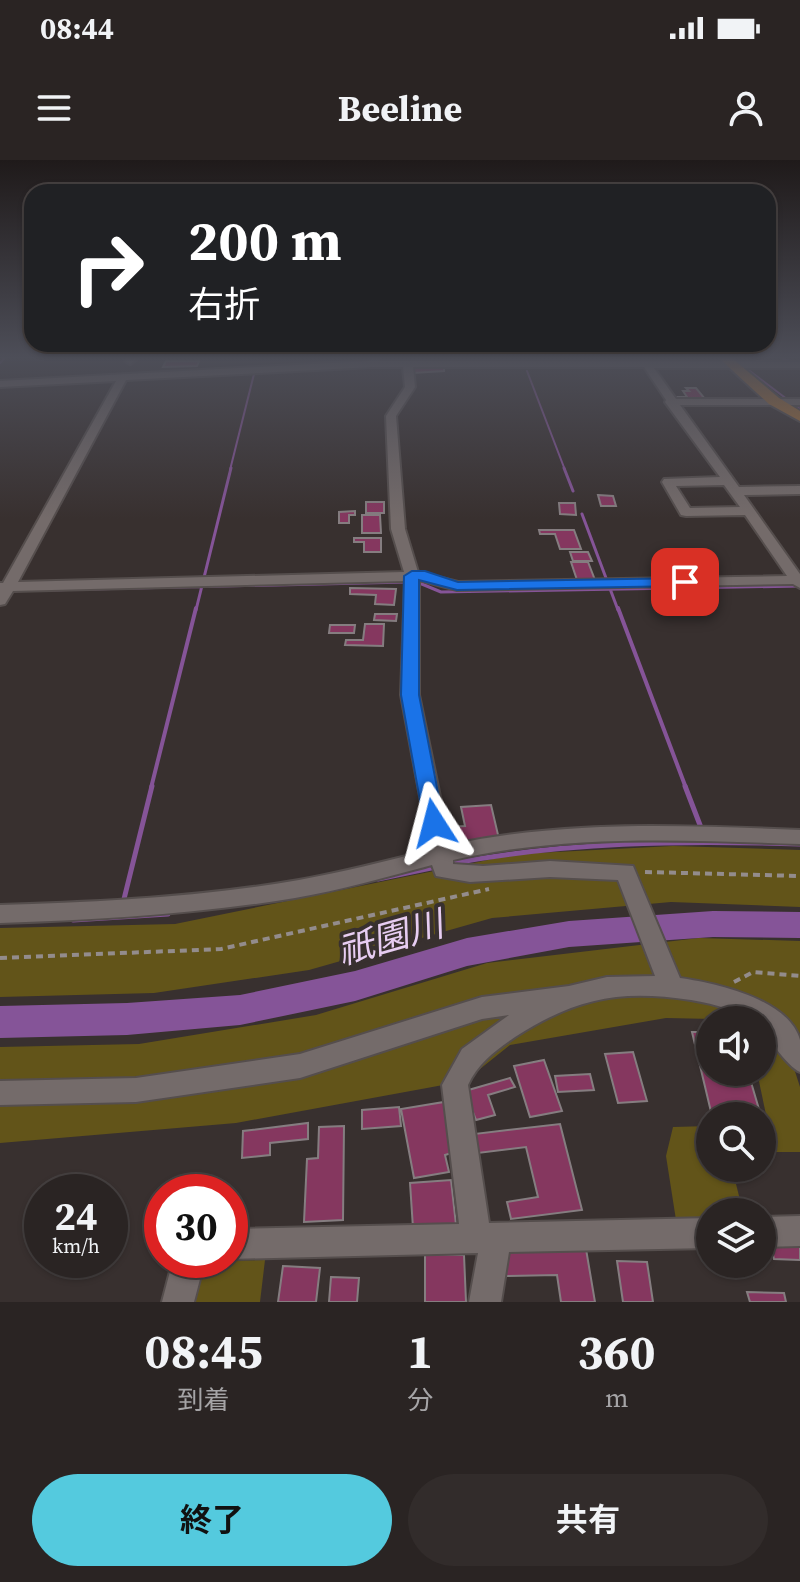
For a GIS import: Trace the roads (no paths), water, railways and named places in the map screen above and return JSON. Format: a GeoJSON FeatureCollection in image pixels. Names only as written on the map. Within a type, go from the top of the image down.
{"type":"FeatureCollection","features":[{"type":"Feature","properties":{"kind":"street"},"geometry":{"type":"LineString","coordinates":[[3,592],[103,412]]}},
{"type":"Feature","properties":{"kind":"street"},"geometry":{"type":"LineString","coordinates":[[393,412],[391,416],[398,529],[412,580],[410,695],[442,862],[459,874],[552,869],[586,873],[625,872],[671,986]]}},
{"type":"Feature","properties":{"kind":"street"},"geometry":{"type":"LineString","coordinates":[[677,412],[799,582]]}},
{"type":"Feature","properties":{"kind":"street"},"geometry":{"type":"LineString","coordinates":[[748,511],[686,512],[668,482],[800,490]]}},
{"type":"Feature","properties":{"kind":"street"},"geometry":{"type":"LineString","coordinates":[[3,592],[204,581],[412,580],[425,576],[457,586],[799,582]]}},
{"type":"Feature","properties":{"kind":"street"},"geometry":{"type":"LineString","coordinates":[[0,914],[127,911],[236,899],[442,862],[509,841],[610,835],[800,837]]}},
{"type":"Feature","properties":{"kind":"street"},"geometry":{"type":"LineString","coordinates":[[485,1302],[486,1238],[456,1104],[455,1085],[462,1065],[478,1047],[568,996],[592,989],[671,986],[714,993],[754,1008],[779,1029],[800,1060]]}},
{"type":"Feature","properties":{"kind":"street"},"geometry":{"type":"LineString","coordinates":[[0,1093],[136,1090],[300,1066],[482,1008],[568,996]]}},
{"type":"Feature","properties":{"kind":"street"},"geometry":{"type":"LineString","coordinates":[[776,1232],[800,1231]]}},
{"type":"Feature","properties":{"kind":"street"},"geometry":{"type":"LineString","coordinates":[[248,1244],[696,1233]]}},
{"type":"Feature","properties":{"kind":"street"},"geometry":{"type":"LineString","coordinates":[[178,1302],[183,1278]]}},
{"type":"Feature","properties":{"kind":"waterway"},"geometry":{"type":"LineString","coordinates":[[230,470],[244,412]]}},
{"type":"Feature","properties":{"kind":"waterway"},"geometry":{"type":"LineString","coordinates":[[543,412],[565,470]]}},
{"type":"Feature","properties":{"kind":"waterway"},"geometry":{"type":"LineString","coordinates":[[202,587],[231,468]]}},
{"type":"Feature","properties":{"kind":"waterway"},"geometry":{"type":"LineString","coordinates":[[564,468],[573,491]]}},
{"type":"Feature","properties":{"kind":"waterway"},"geometry":{"type":"LineString","coordinates":[[582,514],[610,589]]}},
{"type":"Feature","properties":{"kind":"waterway"},"geometry":{"type":"LineString","coordinates":[[202,587],[408,582]]}},
{"type":"Feature","properties":{"kind":"waterway"},"geometry":{"type":"LineString","coordinates":[[417,582],[441,592],[610,589]]}},
{"type":"Feature","properties":{"kind":"waterway"},"geometry":{"type":"LineString","coordinates":[[610,589],[800,586]]}},
{"type":"Feature","properties":{"kind":"waterway"},"geometry":{"type":"LineString","coordinates":[[0,591],[202,587]]}},
{"type":"Feature","properties":{"kind":"waterway"},"geometry":{"type":"LineString","coordinates":[[196,610],[202,587]]}},
{"type":"Feature","properties":{"kind":"waterway"},"geometry":{"type":"LineString","coordinates":[[610,589],[618,610]]}},
{"type":"Feature","properties":{"kind":"waterway"},"geometry":{"type":"LineString","coordinates":[[151,788],[196,608]]}},
{"type":"Feature","properties":{"kind":"waterway"},"geometry":{"type":"LineString","coordinates":[[618,608],[686,788]]}},
{"type":"Feature","properties":{"kind":"waterway"},"geometry":{"type":"LineString","coordinates":[[124,899],[152,786]]}},
{"type":"Feature","properties":{"kind":"waterway"},"geometry":{"type":"LineString","coordinates":[[685,786],[700,825]]}},
{"type":"Feature","properties":{"kind":"waterway"},"geometry":{"type":"LineString","coordinates":[[448,864],[536,851],[623,844],[800,844]]}},
{"type":"Feature","properties":{"kind":"waterway"},"geometry":{"type":"LineString","coordinates":[[378,879],[436,867]]}},
{"type":"Feature","properties":{"kind":"waterway"},"geometry":{"type":"LineString","coordinates":[[73,920],[168,914]]}},
{"type":"Feature","properties":{"kind":"waterway","name":"祇園川"},"geometry":{"type":"LineString","coordinates":[[0,1022],[127,1019],[240,1010],[355,986],[467,952],[569,934],[713,924],[800,925]]}}]}
